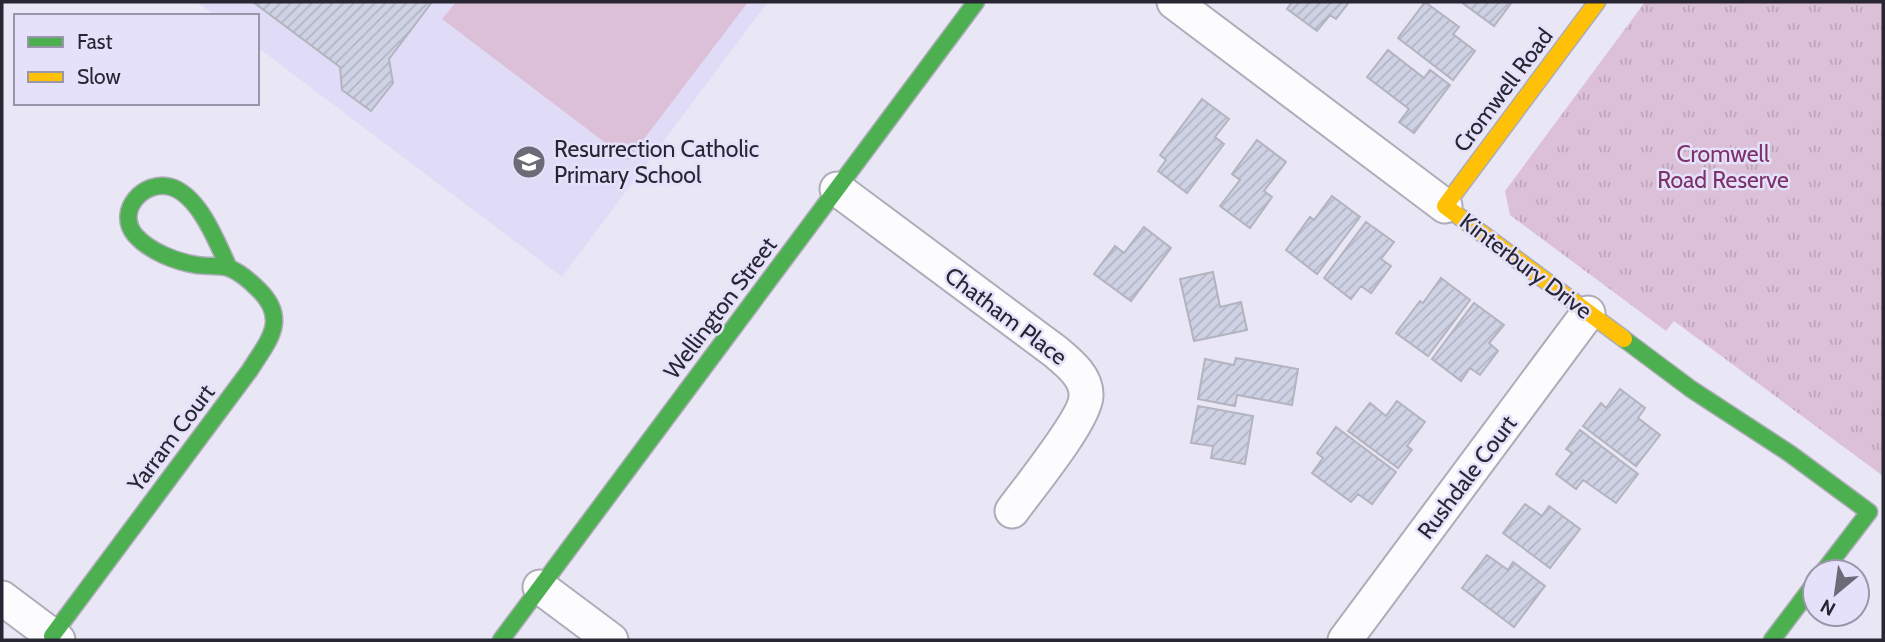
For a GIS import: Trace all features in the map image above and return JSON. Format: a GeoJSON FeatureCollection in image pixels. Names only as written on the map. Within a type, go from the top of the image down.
{"type":"FeatureCollection","features":[{"type":"Feature","properties":{"kind":"street","name":"Wellington Street"},"geometry":{"type":"LineString","coordinates":[[501,640],[976,2]]}},
{"type":"Feature","properties":{"kind":"street","name":"Kinterbury Drive"},"geometry":{"type":"LineString","coordinates":[[1174,2],[1691,389],[1789,453],[1876,517]]}},
{"type":"Feature","properties":{"kind":"street","name":"Cromwell Road"},"geometry":{"type":"LineString","coordinates":[[1445,206],[1597,2]]}},
{"type":"Feature","properties":{"kind":"street","name":"Yarram Court"},"geometry":{"type":"LineString","coordinates":[[55,638],[250,370],[274,323],[274,310],[269,300],[229,268],[202,214],[186,194],[174,187],[160,185],[148,188],[135,198],[129,209],[128,222],[132,232],[145,244],[166,255],[194,264],[229,268]]}},
{"type":"Feature","properties":{"kind":"street","name":"Chatham Place"},"geometry":{"type":"LineString","coordinates":[[837,189],[1056,352],[1072,366],[1083,382],[1086,394],[1084,408],[1012,511]]}},
{"type":"Feature","properties":{"kind":"street","name":"Rushdale Court"},"geometry":{"type":"LineString","coordinates":[[1345,640],[1588,313]]}},
{"type":"Feature","properties":{"kind":"street"},"geometry":{"type":"LineString","coordinates":[[1837,558],[1876,517]]}},
{"type":"Feature","properties":{"kind":"street"},"geometry":{"type":"LineString","coordinates":[[540,587],[611,640]]}},
{"type":"Feature","properties":{"kind":"street"},"geometry":{"type":"LineString","coordinates":[[2,598],[55,638]]}},
{"type":"Feature","properties":{"kind":"street"},"geometry":{"type":"LineString","coordinates":[[1772,640],[1801,602]]}},
{"type":"Feature","properties":{"kind":"shaded area","name":"Resurrection Catholic Primary School"},"geometry":{"type":"Polygon","coordinates":[[[197,2],[768,2],[562,277],[259,49],[259,14],[213,14],[197,2]]]}},
{"type":"Feature","properties":{"kind":"green space"},"geometry":{"type":"Polygon","coordinates":[[[456,2],[748,2],[628,160],[442,19],[456,2]]]}},
{"type":"Feature","properties":{"kind":"green space","name":"Cromwell Road Reserve"},"geometry":{"type":"Polygon","coordinates":[[[1645,2],[1883,2],[1883,476],[1674,321],[1666,331],[1510,215],[1505,191],[1645,2]]]}},
{"type":"Feature","properties":{"kind":"building"},"geometry":{"type":"Polygon","coordinates":[[[253,2],[432,2],[389,59],[393,83],[371,111],[342,90],[340,67],[253,2]]]}},
{"type":"Feature","properties":{"kind":"building"},"geometry":{"type":"Polygon","coordinates":[[[1292,2],[1349,2],[1336,19],[1330,15],[1317,31],[1287,9],[1292,2]]]}},
{"type":"Feature","properties":{"kind":"building"},"geometry":{"type":"Polygon","coordinates":[[[1425,2],[1459,27],[1453,34],[1475,51],[1453,80],[1398,38],[1425,2]]]}},
{"type":"Feature","properties":{"kind":"building"},"geometry":{"type":"Polygon","coordinates":[[[1461,2],[1512,2],[1494,26],[1461,2]]]}},
{"type":"Feature","properties":{"kind":"building"},"geometry":{"type":"Polygon","coordinates":[[[1388,50],[1424,78],[1430,70],[1450,85],[1414,133],[1399,122],[1409,109],[1367,77],[1388,50]]]}},
{"type":"Feature","properties":{"kind":"building"},"geometry":{"type":"Polygon","coordinates":[[[1202,99],[1229,119],[1215,137],[1224,144],[1187,193],[1158,171],[1166,160],[1160,155],[1202,99]]]}},
{"type":"Feature","properties":{"kind":"building"},"geometry":{"type":"Polygon","coordinates":[[[1257,140],[1286,162],[1264,191],[1272,197],[1250,228],[1220,206],[1240,180],[1232,174],[1257,140]]]}},
{"type":"Feature","properties":{"kind":"building"},"geometry":{"type":"Polygon","coordinates":[[[1332,196],[1360,217],[1317,274],[1286,250],[1310,217],[1314,220],[1332,196]]]}},
{"type":"Feature","properties":{"kind":"building"},"geometry":{"type":"Polygon","coordinates":[[[1366,222],[1394,242],[1381,259],[1391,266],[1371,293],[1361,286],[1351,299],[1324,278],[1366,222]]]}},
{"type":"Feature","properties":{"kind":"building"},"geometry":{"type":"Polygon","coordinates":[[[1144,227],[1171,248],[1131,301],[1094,274],[1115,246],[1124,253],[1144,227]]]}},
{"type":"Feature","properties":{"kind":"building"},"geometry":{"type":"Polygon","coordinates":[[[1213,272],[1220,307],[1241,302],[1247,330],[1194,341],[1180,279],[1213,272]]]}},
{"type":"Feature","properties":{"kind":"building"},"geometry":{"type":"Polygon","coordinates":[[[1441,278],[1470,300],[1428,356],[1396,333],[1441,278]]]}},
{"type":"Feature","properties":{"kind":"building"},"geometry":{"type":"Polygon","coordinates":[[[1474,303],[1504,325],[1489,343],[1498,351],[1480,375],[1470,368],[1461,381],[1432,359],[1474,303]]]}},
{"type":"Feature","properties":{"kind":"building"},"geometry":{"type":"Polygon","coordinates":[[[1236,358],[1298,369],[1292,405],[1237,395],[1235,406],[1198,399],[1205,359],[1234,365],[1236,358]]]}},
{"type":"Feature","properties":{"kind":"building"},"geometry":{"type":"Polygon","coordinates":[[[1620,389],[1645,408],[1638,418],[1660,435],[1636,466],[1583,426],[1601,403],[1606,408],[1620,389]]]}},
{"type":"Feature","properties":{"kind":"building"},"geometry":{"type":"Polygon","coordinates":[[[1397,401],[1425,422],[1407,446],[1412,450],[1398,468],[1348,431],[1370,403],[1386,416],[1397,401]]]}},
{"type":"Feature","properties":{"kind":"building"},"geometry":{"type":"Polygon","coordinates":[[[1198,406],[1253,416],[1245,464],[1211,458],[1213,446],[1191,443],[1198,406]]]}},
{"type":"Feature","properties":{"kind":"building"},"geometry":{"type":"Polygon","coordinates":[[[1336,427],[1396,472],[1372,504],[1358,494],[1351,502],[1312,473],[1323,458],[1317,453],[1336,427]]]}},
{"type":"Feature","properties":{"kind":"building"},"geometry":{"type":"Polygon","coordinates":[[[1580,430],[1638,474],[1616,503],[1583,480],[1576,489],[1556,474],[1572,453],[1566,449],[1580,430]]]}},
{"type":"Feature","properties":{"kind":"building"},"geometry":{"type":"Polygon","coordinates":[[[1525,504],[1542,516],[1549,506],[1580,529],[1550,568],[1503,533],[1525,504]]]}},
{"type":"Feature","properties":{"kind":"building"},"geometry":{"type":"Polygon","coordinates":[[[1487,555],[1508,570],[1513,562],[1545,586],[1514,627],[1462,588],[1487,555]]]}},
{"type":"Feature","properties":{"kind":"traffic: fast"},"geometry":{"type":"LineString","coordinates":[[501,640],[976,2]]}},
{"type":"Feature","properties":{"kind":"traffic: fast"},"geometry":{"type":"LineString","coordinates":[[52,636],[250,370],[269,340],[274,321],[268,301],[256,287],[233,270],[180,261],[155,251],[141,241],[130,226],[128,216],[135,199],[142,192],[161,186],[181,192],[199,210],[229,268]]}},
{"type":"Feature","properties":{"kind":"traffic: fast"},"geometry":{"type":"LineString","coordinates":[[1624,339],[1691,389],[1789,453],[1869,512],[1834,558]]}},
{"type":"Feature","properties":{"kind":"traffic: fast"},"geometry":{"type":"LineString","coordinates":[[1772,640],[1801,602]]}},
{"type":"Feature","properties":{"kind":"traffic: slow"},"geometry":{"type":"LineString","coordinates":[[1597,2],[1445,206],[1624,339]]}},
{"type":"Feature","properties":{"kind":"place","name":"Resurrection Catholic Primary School"},"geometry":{"type":"Point","coordinates":[529,162]}}]}
